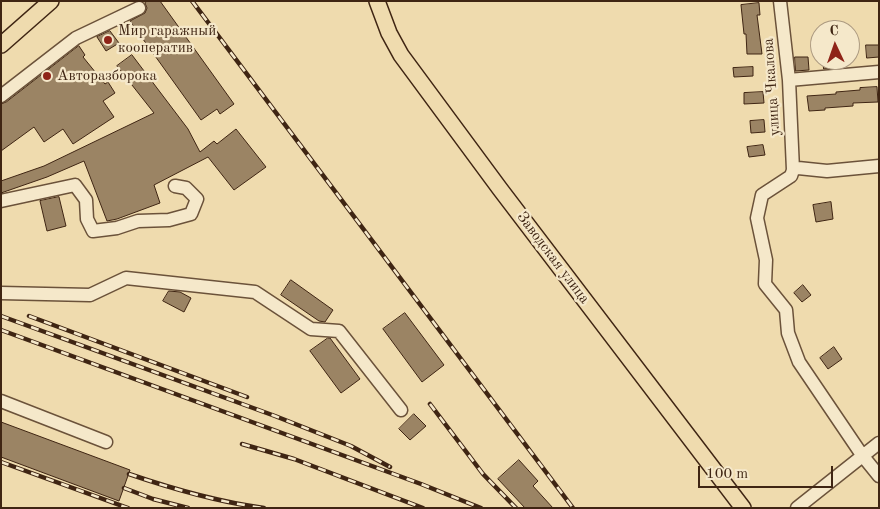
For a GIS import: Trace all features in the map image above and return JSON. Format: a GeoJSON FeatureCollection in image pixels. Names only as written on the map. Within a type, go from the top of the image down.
{"type":"FeatureCollection","features":[{"type":"Feature","properties":{"kind":"main road"},"geometry":{"type":"LineString","coordinates":[[1,45],[51,1]]}},
{"type":"Feature","properties":{"kind":"main road","name":"Заводская улица"},"geometry":{"type":"LineString","coordinates":[[377,1],[389,33],[401,55],[500,189],[743,508]]}},
{"type":"Feature","properties":{"kind":"street","name":"улица Чкалова"},"geometry":{"type":"LineString","coordinates":[[780,1],[789,80],[794,170]]}},
{"type":"Feature","properties":{"kind":"street"},"geometry":{"type":"LineString","coordinates":[[1,96],[76,38],[139,8]]}},
{"type":"Feature","properties":{"kind":"street"},"geometry":{"type":"LineString","coordinates":[[789,80],[879,72]]}},
{"type":"Feature","properties":{"kind":"street"},"geometry":{"type":"LineString","coordinates":[[879,166],[827,171],[798,168],[794,170],[791,176],[762,195],[757,218],[766,260],[765,284],[786,310],[788,333],[799,362],[862,455],[879,476]]}},
{"type":"Feature","properties":{"kind":"street"},"geometry":{"type":"LineString","coordinates":[[1,201],[74,185],[86,200],[87,218],[93,231],[117,228],[138,221],[169,220],[191,214],[197,199],[186,188],[175,186]]}},
{"type":"Feature","properties":{"kind":"street"},"geometry":{"type":"LineString","coordinates":[[1,293],[90,295],[126,278],[254,292],[312,329],[339,331],[401,410]]}},
{"type":"Feature","properties":{"kind":"street"},"geometry":{"type":"LineString","coordinates":[[1,401],[106,442]]}},
{"type":"Feature","properties":{"kind":"street"},"geometry":{"type":"LineString","coordinates":[[797,508],[879,443]]}},
{"type":"Feature","properties":{"kind":"building"},"geometry":{"type":"Polygon","coordinates":[[[148,1],[160,1],[234,104],[220,114],[217,109],[201,120],[130,21],[145,13],[147,8],[145,3],[148,1]]]}},
{"type":"Feature","properties":{"kind":"building"},"geometry":{"type":"Polygon","coordinates":[[[759,3],[760,15],[757,15],[762,54],[747,54],[741,5],[759,3]]]}},
{"type":"Feature","properties":{"kind":"building"},"geometry":{"type":"Polygon","coordinates":[[[110,31],[119,43],[106,51],[97,37],[110,31]]]}},
{"type":"Feature","properties":{"kind":"building"},"geometry":{"type":"Polygon","coordinates":[[[866,45],[879,45],[879,57],[867,58],[866,45]]]}},
{"type":"Feature","properties":{"kind":"building"},"geometry":{"type":"Polygon","coordinates":[[[79,46],[85,55],[83,57],[105,84],[108,82],[115,93],[103,101],[114,117],[73,144],[63,129],[44,142],[34,127],[1,151],[1,104],[79,46]]]}},
{"type":"Feature","properties":{"kind":"building"},"geometry":{"type":"Polygon","coordinates":[[[132,55],[188,129],[200,152],[214,141],[217,144],[236,129],[266,167],[234,190],[208,157],[154,185],[160,203],[107,221],[84,161],[47,177],[1,193],[1,181],[44,166],[154,113],[117,66],[132,55]]]}},
{"type":"Feature","properties":{"kind":"building"},"geometry":{"type":"Polygon","coordinates":[[[795,57],[808,57],[809,70],[796,71],[795,57]]]}},
{"type":"Feature","properties":{"kind":"building"},"geometry":{"type":"Polygon","coordinates":[[[753,67],[753,76],[734,77],[733,68],[753,67]]]}},
{"type":"Feature","properties":{"kind":"building"},"geometry":{"type":"Polygon","coordinates":[[[877,87],[878,102],[853,103],[853,106],[809,111],[807,96],[836,94],[836,92],[877,87]]]}},
{"type":"Feature","properties":{"kind":"building"},"geometry":{"type":"Polygon","coordinates":[[[763,92],[764,103],[744,104],[744,93],[763,92]]]}},
{"type":"Feature","properties":{"kind":"building"},"geometry":{"type":"Polygon","coordinates":[[[764,120],[765,132],[751,133],[750,121],[764,120]]]}},
{"type":"Feature","properties":{"kind":"building"},"geometry":{"type":"Polygon","coordinates":[[[763,145],[765,155],[749,157],[747,147],[763,145]]]}},
{"type":"Feature","properties":{"kind":"building"},"geometry":{"type":"Polygon","coordinates":[[[59,197],[66,226],[47,231],[40,201],[59,197]]]}},
{"type":"Feature","properties":{"kind":"building"},"geometry":{"type":"Polygon","coordinates":[[[831,202],[833,219],[816,222],[813,205],[831,202]]]}},
{"type":"Feature","properties":{"kind":"building"},"geometry":{"type":"Polygon","coordinates":[[[291,280],[333,310],[325,322],[319,321],[281,295],[291,280]]]}},
{"type":"Feature","properties":{"kind":"building"},"geometry":{"type":"Polygon","coordinates":[[[803,285],[811,295],[802,302],[794,293],[803,285]]]}},
{"type":"Feature","properties":{"kind":"building"},"geometry":{"type":"Polygon","coordinates":[[[169,291],[180,292],[191,298],[184,312],[163,301],[169,291]]]}},
{"type":"Feature","properties":{"kind":"building"},"geometry":{"type":"Polygon","coordinates":[[[405,313],[444,365],[422,382],[383,329],[405,313]]]}},
{"type":"Feature","properties":{"kind":"building"},"geometry":{"type":"Polygon","coordinates":[[[330,338],[360,379],[341,393],[310,351],[330,338]]]}},
{"type":"Feature","properties":{"kind":"building"},"geometry":{"type":"Polygon","coordinates":[[[834,347],[842,359],[828,369],[820,358],[834,347]]]}},
{"type":"Feature","properties":{"kind":"building"},"geometry":{"type":"Polygon","coordinates":[[[414,414],[426,426],[410,440],[399,429],[414,414]]]}},
{"type":"Feature","properties":{"kind":"building"},"geometry":{"type":"Polygon","coordinates":[[[1,422],[130,470],[119,501],[1,457],[1,422]]]}},
{"type":"Feature","properties":{"kind":"building"},"geometry":{"type":"Polygon","coordinates":[[[519,460],[538,481],[533,486],[553,508],[525,508],[498,479],[519,460]]]}},
{"type":"Feature","properties":{"kind":"railway"},"geometry":{"type":"LineString","coordinates":[[192,1],[573,508]]}},
{"type":"Feature","properties":{"kind":"railway"},"geometry":{"type":"LineString","coordinates":[[1,316],[275,416],[351,446],[390,467]]}},
{"type":"Feature","properties":{"kind":"railway"},"geometry":{"type":"LineString","coordinates":[[29,316],[247,397]]}},
{"type":"Feature","properties":{"kind":"railway"},"geometry":{"type":"LineString","coordinates":[[1,330],[421,484],[481,508]]}},
{"type":"Feature","properties":{"kind":"railway"},"geometry":{"type":"LineString","coordinates":[[430,404],[483,474],[516,508]]}},
{"type":"Feature","properties":{"kind":"railway"},"geometry":{"type":"LineString","coordinates":[[242,444],[294,459],[423,508]]}},
{"type":"Feature","properties":{"kind":"railway"},"geometry":{"type":"LineString","coordinates":[[1,462],[128,508]]}},
{"type":"Feature","properties":{"kind":"railway"},"geometry":{"type":"LineString","coordinates":[[129,474],[196,494],[264,508]]}},
{"type":"Feature","properties":{"kind":"railway"},"geometry":{"type":"LineString","coordinates":[[124,488],[153,499],[188,508]]}},
{"type":"Feature","properties":{"kind":"place","name":"Мир гаражный кооператив"},"geometry":{"type":"Point","coordinates":[108,40]}},
{"type":"Feature","properties":{"kind":"place","name":"Авторазборока"},"geometry":{"type":"Point","coordinates":[47,76]}}]}
